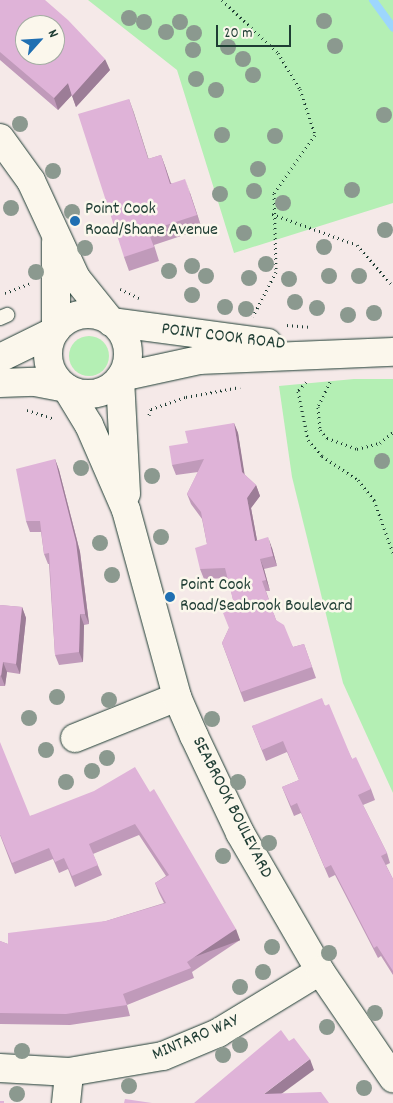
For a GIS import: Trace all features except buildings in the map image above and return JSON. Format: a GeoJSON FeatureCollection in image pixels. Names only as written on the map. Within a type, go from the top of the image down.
{"type":"FeatureCollection","features":[{"type":"Feature","properties":{"kind":"street"},"geometry":{"type":"LineString","coordinates":[[0,138],[42,200],[56,242],[76,278],[110,321],[128,349],[121,378],[93,394],[35,382],[0,383]]}},
{"type":"Feature","properties":{"kind":"street"},"geometry":{"type":"LineString","coordinates":[[56,242],[56,331],[49,363],[66,388]]}},
{"type":"Feature","properties":{"kind":"street"},"geometry":{"type":"LineString","coordinates":[[0,358],[56,331],[80,315],[110,321]]}},
{"type":"Feature","properties":{"kind":"street","name":"POINT COOK ROAD"},"geometry":{"type":"LineString","coordinates":[[110,321],[335,351]]}},
{"type":"Feature","properties":{"kind":"street","name":"POINT COOK ROAD"},"geometry":{"type":"LineString","coordinates":[[121,378],[199,360],[335,351],[393,352]]}},
{"type":"Feature","properties":{"kind":"street","name":"SEABROOK BOULEVARD"},"geometry":{"type":"LineString","coordinates":[[121,378],[126,510]]}},
{"type":"Feature","properties":{"kind":"street","name":"SEABROOK BOULEVARD"},"geometry":{"type":"LineString","coordinates":[[66,388],[89,425],[126,510],[177,696],[240,833],[320,971],[393,1078]]}},
{"type":"Feature","properties":{"kind":"street"},"geometry":{"type":"LineString","coordinates":[[75,738],[177,696]]}},
{"type":"Feature","properties":{"kind":"street","name":"MINTARO WAY"},"geometry":{"type":"LineString","coordinates":[[0,1068],[68,1072],[138,1062],[188,1047],[247,1017],[320,971]]}},
{"type":"Feature","properties":{"kind":"street"},"geometry":{"type":"LineString","coordinates":[[66,1103],[68,1072]]}},
{"type":"Feature","properties":{"kind":"path"},"geometry":{"type":"LineString","coordinates":[[222,0],[278,53],[312,119],[311,144],[274,193],[272,214],[276,272],[262,304],[250,320]]}},
{"type":"Feature","properties":{"kind":"path"},"geometry":{"type":"LineString","coordinates":[[272,214],[357,245],[393,286]]}},
{"type":"Feature","properties":{"kind":"path"},"geometry":{"type":"LineString","coordinates":[[5,293],[32,283]]}},
{"type":"Feature","properties":{"kind":"path"},"geometry":{"type":"LineString","coordinates":[[114,286],[149,303]]}},
{"type":"Feature","properties":{"kind":"path"},"geometry":{"type":"LineString","coordinates":[[275,323],[314,328]]}},
{"type":"Feature","properties":{"kind":"path"},"geometry":{"type":"LineString","coordinates":[[306,381],[298,391],[308,440],[322,456],[358,480],[374,500],[393,553]]}},
{"type":"Feature","properties":{"kind":"path"},"geometry":{"type":"LineString","coordinates":[[296,382],[312,381]]}},
{"type":"Feature","properties":{"kind":"path"},"geometry":{"type":"LineString","coordinates":[[318,382],[325,385],[317,418],[326,438],[357,449],[380,443],[393,432]]}},
{"type":"Feature","properties":{"kind":"path"},"geometry":{"type":"LineString","coordinates":[[151,409],[249,386]]}},
{"type":"Feature","properties":{"kind":"path"},"geometry":{"type":"LineString","coordinates":[[24,409],[65,423]]}},
{"type":"Feature","properties":{"kind":"green space"},"geometry":{"type":"Polygon","coordinates":[[[88,0],[393,0],[393,203],[234,253],[177,70],[88,0]]]}},
{"type":"Feature","properties":{"kind":"green space"},"geometry":{"type":"Polygon","coordinates":[[[89,336],[103,342],[109,356],[103,370],[89,376],[75,370],[69,356],[75,342],[89,336]]]}},
{"type":"Feature","properties":{"kind":"green space"},"geometry":{"type":"Polygon","coordinates":[[[354,379],[393,379],[393,793],[343,683],[292,477],[279,386],[354,379]]]}},
{"type":"Feature","properties":{"kind":"waterway"},"geometry":{"type":"LineString","coordinates":[[373,0],[393,28]]}},
{"type":"Feature","properties":{"kind":"place","name":"Point Cook Road/Shane Avenue"},"geometry":{"type":"Point","coordinates":[75,221]}},
{"type":"Feature","properties":{"kind":"place","name":"Point Cook Road/Seabrook Boulevard"},"geometry":{"type":"Point","coordinates":[170,597]}}]}
